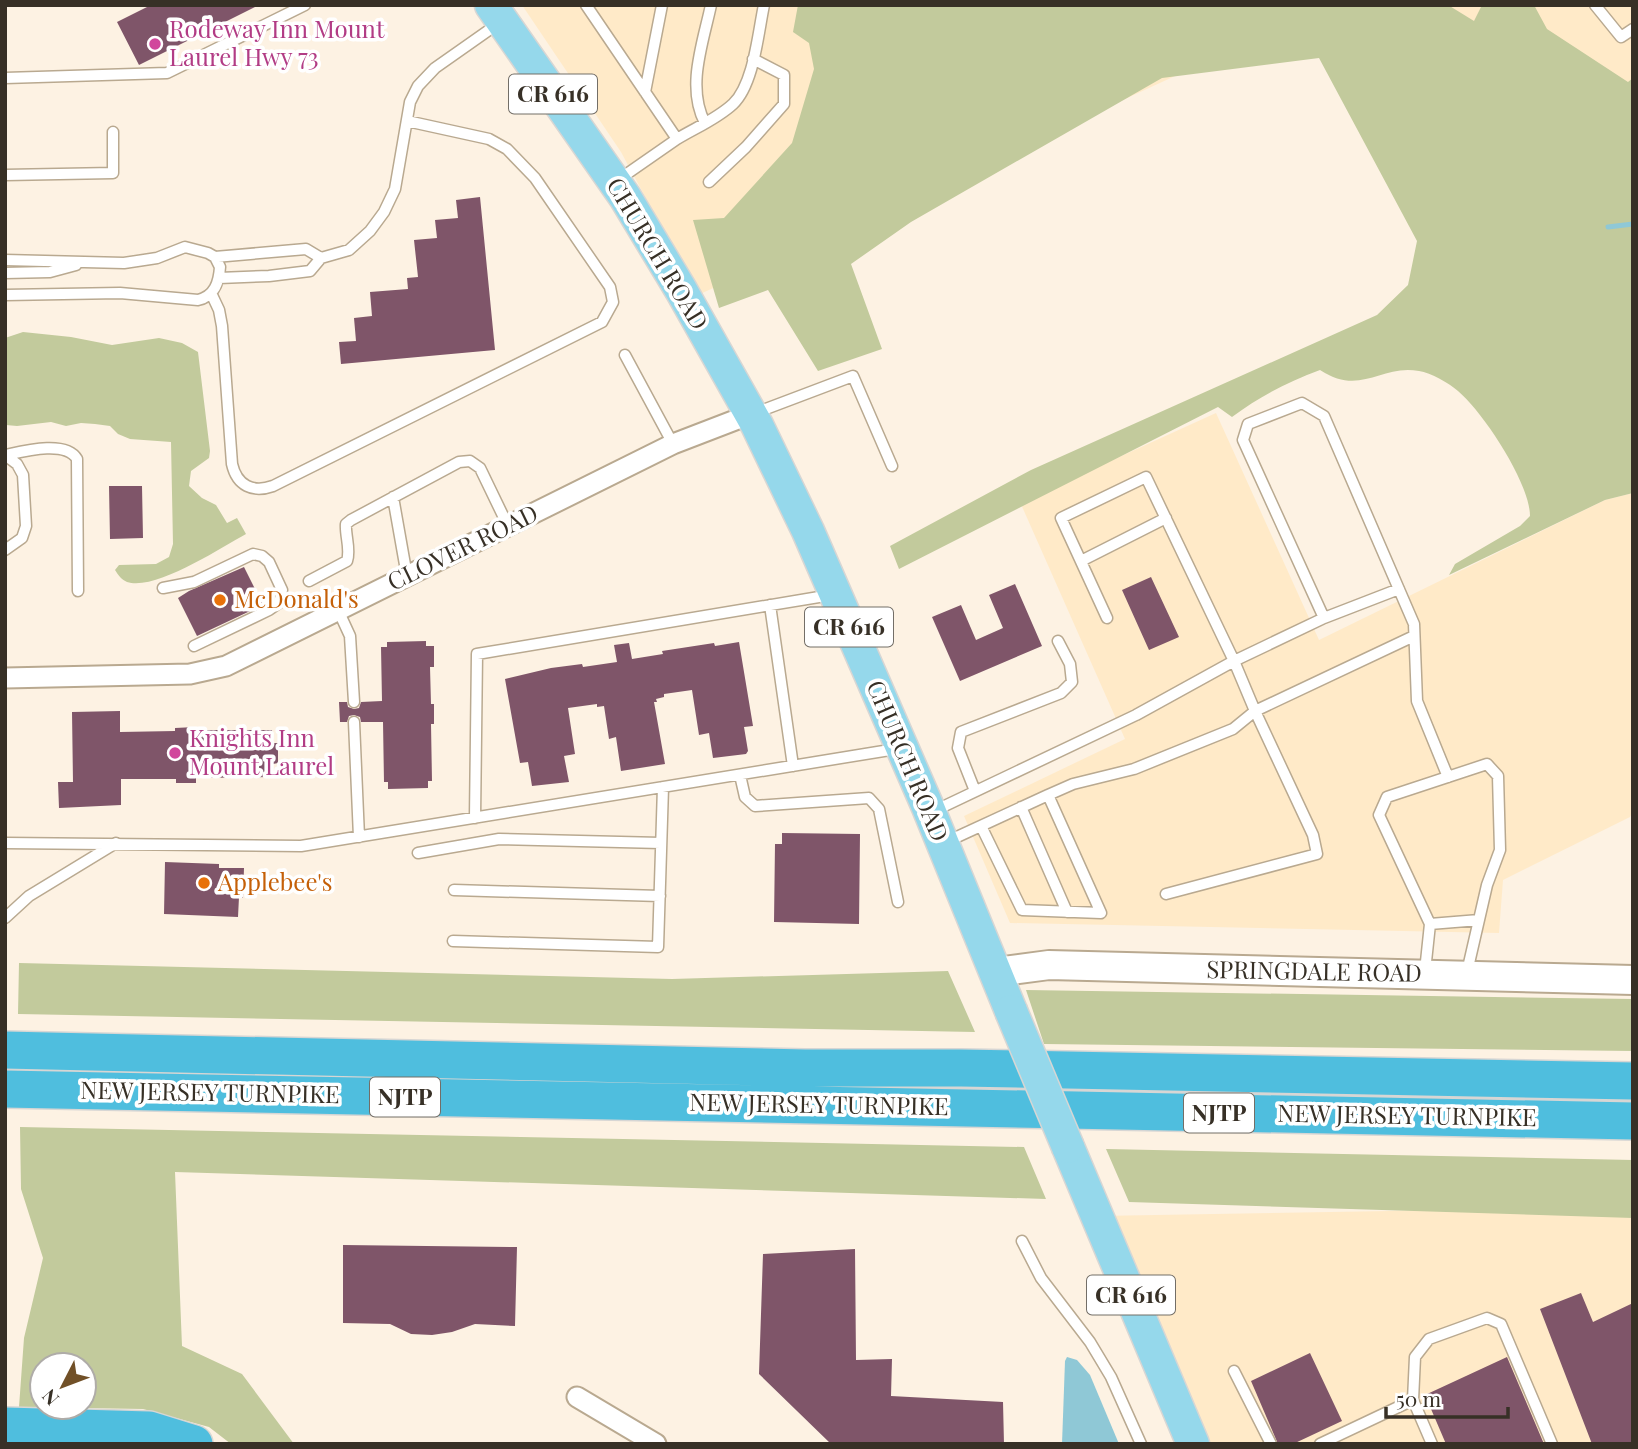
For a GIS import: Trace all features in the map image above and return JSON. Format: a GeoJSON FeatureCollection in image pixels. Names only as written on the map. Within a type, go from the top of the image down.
{"type":"FeatureCollection","features":[{"type":"Feature","properties":{"kind":"highway","name":"NEW JERSEY TURNPIKE"},"geometry":{"type":"LineString","coordinates":[[5,1050],[805,1087],[1633,1121]]}},
{"type":"Feature","properties":{"kind":"highway","name":"NEW JERSEY TURNPIKE"},"geometry":{"type":"LineString","coordinates":[[5,1089],[805,1087],[961,1068],[1633,1081]]}},
{"type":"Feature","properties":{"kind":"highway"},"geometry":{"type":"LineString","coordinates":[[5,1426],[149,1430],[194,1444]]}},
{"type":"Feature","properties":{"kind":"highway"},"geometry":{"type":"LineString","coordinates":[[5,1440],[128,1444]]}},
{"type":"Feature","properties":{"kind":"main road","name":"CHURCH ROAD"},"geometry":{"type":"LineString","coordinates":[[496,13],[614,183],[681,290],[751,414],[792,495],[930,813],[1193,1444]]}},
{"type":"Feature","properties":{"kind":"main road","name":"SPRINGDALE ROAD"},"geometry":{"type":"LineString","coordinates":[[996,972],[1049,965],[1633,980]]}},
{"type":"Feature","properties":{"kind":"street","name":"CLOVER ROAD"},"geometry":{"type":"LineString","coordinates":[[5,677],[204,672],[226,666],[673,444],[751,414]]}},
{"type":"Feature","properties":{"kind":"street"},"geometry":{"type":"LineString","coordinates":[[577,1397],[656,1444]]}},
{"type":"Feature","properties":{"kind":"lane"},"geometry":{"type":"LineString","coordinates":[[5,78],[167,73],[305,5]]}},
{"type":"Feature","properties":{"kind":"lane"},"geometry":{"type":"LineString","coordinates":[[586,5],[677,139]]}},
{"type":"Feature","properties":{"kind":"lane"},"geometry":{"type":"LineString","coordinates":[[645,92],[662,5]]}},
{"type":"Feature","properties":{"kind":"lane"},"geometry":{"type":"LineString","coordinates":[[705,123],[699,111],[695,87],[711,5]]}},
{"type":"Feature","properties":{"kind":"lane"},"geometry":{"type":"LineString","coordinates":[[614,183],[736,102],[749,78],[764,5]]}},
{"type":"Feature","properties":{"kind":"lane"},"geometry":{"type":"LineString","coordinates":[[1595,5],[1621,37],[1633,29]]}},
{"type":"Feature","properties":{"kind":"lane"},"geometry":{"type":"LineString","coordinates":[[219,278],[310,271],[321,258],[347,252],[377,223],[395,189],[414,91],[427,75],[496,13]]}},
{"type":"Feature","properties":{"kind":"lane"},"geometry":{"type":"LineString","coordinates":[[709,182],[746,147],[784,104],[784,75],[753,60]]}},
{"type":"Feature","properties":{"kind":"lane"},"geometry":{"type":"LineString","coordinates":[[211,293],[219,310],[222,326],[232,464],[241,483],[255,490],[273,486],[602,322],[613,302],[610,287],[535,178],[517,158],[489,139],[407,121]]}},
{"type":"Feature","properties":{"kind":"lane"},"geometry":{"type":"LineString","coordinates":[[5,175],[113,173],[113,132]]}},
{"type":"Feature","properties":{"kind":"lane"},"geometry":{"type":"LineString","coordinates":[[5,260],[87,263],[141,261],[185,247],[201,249],[215,257],[220,267],[219,278],[205,298],[188,300],[120,293],[5,295]]}},
{"type":"Feature","properties":{"kind":"lane"},"geometry":{"type":"LineString","coordinates":[[215,257],[306,249],[321,258]]}},
{"type":"Feature","properties":{"kind":"lane"},"geometry":{"type":"LineString","coordinates":[[5,273],[50,272],[87,263]]}},
{"type":"Feature","properties":{"kind":"lane"},"geometry":{"type":"LineString","coordinates":[[625,355],[673,444]]}},
{"type":"Feature","properties":{"kind":"lane"},"geometry":{"type":"LineString","coordinates":[[751,414],[853,376],[892,466]]}},
{"type":"Feature","properties":{"kind":"lane"},"geometry":{"type":"LineString","coordinates":[[1324,618],[1243,440],[1248,424],[1302,403],[1324,416],[1414,624],[1417,701],[1448,777]]}},
{"type":"Feature","properties":{"kind":"lane"},"geometry":{"type":"LineString","coordinates":[[6,455],[27,450],[64,448],[72,452],[77,459],[78,591]]}},
{"type":"Feature","properties":{"kind":"lane"},"geometry":{"type":"LineString","coordinates":[[5,550],[22,538],[26,526],[23,475],[17,464],[6,455]]}},
{"type":"Feature","properties":{"kind":"lane"},"geometry":{"type":"LineString","coordinates":[[309,581],[347,561],[349,554],[346,524],[458,462],[470,461],[480,468],[508,526]]}},
{"type":"Feature","properties":{"kind":"lane"},"geometry":{"type":"LineString","coordinates":[[1107,618],[1061,518],[1146,477],[1313,835],[1317,854],[1166,894]]}},
{"type":"Feature","properties":{"kind":"lane"},"geometry":{"type":"LineString","coordinates":[[393,497],[407,576]]}},
{"type":"Feature","properties":{"kind":"lane"},"geometry":{"type":"LineString","coordinates":[[1081,561],[1166,519]]}},
{"type":"Feature","properties":{"kind":"lane"},"geometry":{"type":"LineString","coordinates":[[163,588],[194,582],[248,555],[258,554],[269,562],[282,590],[279,603],[194,646]]}},
{"type":"Feature","properties":{"kind":"lane"},"geometry":{"type":"LineString","coordinates":[[930,813],[1136,715],[1234,661],[1324,618],[1399,589]]}},
{"type":"Feature","properties":{"kind":"lane"},"geometry":{"type":"LineString","coordinates":[[475,818],[477,654],[835,594]]}},
{"type":"Feature","properties":{"kind":"lane"},"geometry":{"type":"LineString","coordinates":[[770,605],[793,766]]}},
{"type":"Feature","properties":{"kind":"lane"},"geometry":{"type":"LineString","coordinates":[[338,610],[350,636],[354,702]]}},
{"type":"Feature","properties":{"kind":"lane"},"geometry":{"type":"LineString","coordinates":[[943,844],[1073,784],[1134,769],[1233,729],[1255,710],[1414,636]]}},
{"type":"Feature","properties":{"kind":"lane"},"geometry":{"type":"LineString","coordinates":[[975,791],[958,748],[961,732],[1061,693],[1072,682],[1070,664],[1058,641]]}},
{"type":"Feature","properties":{"kind":"lane"},"geometry":{"type":"LineString","coordinates":[[354,722],[359,836]]}},
{"type":"Feature","properties":{"kind":"lane"},"geometry":{"type":"LineString","coordinates":[[5,843],[117,842],[286,846],[901,749]]}},
{"type":"Feature","properties":{"kind":"lane"},"geometry":{"type":"LineString","coordinates":[[1425,975],[1430,924],[1379,815],[1387,797],[1487,764],[1498,776],[1500,850],[1487,885],[1466,976]]}},
{"type":"Feature","properties":{"kind":"lane"},"geometry":{"type":"LineString","coordinates":[[740,775],[745,797],[755,806],[869,798],[879,809],[898,902]]}},
{"type":"Feature","properties":{"kind":"lane"},"geometry":{"type":"LineString","coordinates":[[453,941],[658,947],[663,787]]}},
{"type":"Feature","properties":{"kind":"lane"},"geometry":{"type":"LineString","coordinates":[[981,826],[1023,910],[1101,913],[1048,795]]}},
{"type":"Feature","properties":{"kind":"lane"},"geometry":{"type":"LineString","coordinates":[[1021,807],[1067,912]]}},
{"type":"Feature","properties":{"kind":"lane"},"geometry":{"type":"LineString","coordinates":[[418,853],[499,839],[661,843]]}},
{"type":"Feature","properties":{"kind":"lane"},"geometry":{"type":"LineString","coordinates":[[5,918],[29,896],[117,842]]}},
{"type":"Feature","properties":{"kind":"lane"},"geometry":{"type":"LineString","coordinates":[[454,890],[660,896]]}},
{"type":"Feature","properties":{"kind":"lane"},"geometry":{"type":"LineString","coordinates":[[1430,924],[1479,920]]}},
{"type":"Feature","properties":{"kind":"lane"},"geometry":{"type":"LineString","coordinates":[[1022,1241],[1041,1278],[1090,1342],[1111,1377],[1142,1444]]}},
{"type":"Feature","properties":{"kind":"lane"},"geometry":{"type":"LineString","coordinates":[[1432,1444],[1413,1400],[1415,1357],[1429,1339],[1487,1318],[1501,1324],[1552,1444]]}},
{"type":"Feature","properties":{"kind":"lane"},"geometry":{"type":"LineString","coordinates":[[1234,1371],[1271,1444]]}},
{"type":"Feature","properties":{"kind":"lane"},"geometry":{"type":"LineString","coordinates":[[1320,1444],[1413,1400]]}},
{"type":"Feature","properties":{"kind":"shaded area"},"geometry":{"type":"Polygon","coordinates":[[[522,5],[1633,5],[1633,489],[1426,151],[1295,21],[698,295],[621,152],[522,5]]]}},
{"type":"Feature","properties":{"kind":"shaded area"},"geometry":{"type":"Polygon","coordinates":[[[1216,413],[1319,640],[1605,500],[1633,493],[1633,811],[1630,817],[1503,880],[1499,933],[1010,923],[964,816],[1125,739],[1020,502],[1216,413]]]}},
{"type":"Feature","properties":{"kind":"shaded area"},"geometry":{"type":"Polygon","coordinates":[[[1568,1208],[1633,1210],[1633,1444],[1193,1444],[1097,1216],[1568,1208]]]}},
{"type":"Feature","properties":{"kind":"green space"},"geometry":{"type":"Polygon","coordinates":[[[798,5],[1448,5],[1474,21],[1482,5],[1534,5],[1547,29],[1628,82],[1633,78],[1633,493],[1605,500],[1449,575],[1455,564],[1520,526],[1530,516],[1528,502],[1514,467],[1492,431],[1468,401],[1454,388],[1434,376],[1405,370],[1347,381],[1334,378],[1320,370],[1274,390],[1232,417],[1218,407],[899,569],[890,546],[1031,470],[1377,315],[1408,285],[1417,241],[1319,58],[1162,78],[911,222],[851,264],[882,349],[818,371],[768,290],[719,308],[693,220],[724,218],[792,143],[814,69],[809,43],[793,32],[798,5]]]}},
{"type":"Feature","properties":{"kind":"green space"},"geometry":{"type":"Polygon","coordinates":[[[23,332],[112,345],[159,338],[182,343],[198,352],[210,451],[209,458],[191,471],[189,486],[202,498],[216,505],[227,523],[237,518],[246,534],[171,574],[139,583],[122,579],[115,570],[119,565],[156,564],[169,557],[173,544],[171,442],[130,439],[118,434],[110,426],[95,424],[66,426],[51,422],[6,425],[5,338],[23,332]]]}},
{"type":"Feature","properties":{"kind":"green space"},"geometry":{"type":"Polygon","coordinates":[[[19,963],[672,979],[948,971],[975,1032],[18,1014],[19,963]]]}},
{"type":"Feature","properties":{"kind":"green space"},"geometry":{"type":"Polygon","coordinates":[[[1026,990],[1633,999],[1633,1051],[1044,1044],[1026,990]]]}},
{"type":"Feature","properties":{"kind":"green space"},"geometry":{"type":"Polygon","coordinates":[[[20,1127],[1024,1147],[1046,1199],[175,1172],[182,1346],[242,1374],[294,1444],[231,1444],[209,1427],[143,1409],[98,1408],[98,1351],[28,1351],[28,1407],[19,1407],[24,1338],[43,1258],[21,1189],[20,1127]]]}},
{"type":"Feature","properties":{"kind":"green space"},"geometry":{"type":"Polygon","coordinates":[[[1106,1149],[1633,1160],[1633,1218],[1129,1202],[1106,1149]]]}},
{"type":"Feature","properties":{"kind":"water"},"geometry":{"type":"Polygon","coordinates":[[[1067,1357],[1077,1360],[1090,1375],[1119,1444],[1062,1444],[1067,1357]]]}},
{"type":"Feature","properties":{"kind":"building","name":"Rodeway Inn Mount Laurel Hwy 73"},"geometry":{"type":"Polygon","coordinates":[[[151,5],[259,5],[139,65],[117,22],[151,5]]]}},
{"type":"Feature","properties":{"kind":"building"},"geometry":{"type":"Polygon","coordinates":[[[480,197],[495,350],[341,364],[339,342],[356,341],[354,318],[372,316],[370,292],[408,289],[407,278],[418,277],[414,240],[437,238],[435,220],[458,218],[456,200],[480,197]]]}},
{"type":"Feature","properties":{"kind":"building"},"geometry":{"type":"Polygon","coordinates":[[[109,486],[142,486],[143,538],[110,539],[109,486]]]}},
{"type":"Feature","properties":{"kind":"building","name":"McDonald's"},"geometry":{"type":"Polygon","coordinates":[[[244,567],[263,605],[197,636],[178,598],[244,567]]]}},
{"type":"Feature","properties":{"kind":"building"},"geometry":{"type":"Polygon","coordinates":[[[1151,577],[1179,637],[1149,650],[1122,590],[1151,577]]]}},
{"type":"Feature","properties":{"kind":"building"},"geometry":{"type":"Polygon","coordinates":[[[1015,584],[1042,646],[960,681],[932,617],[961,605],[976,640],[1003,628],[989,595],[1015,584]]]}},
{"type":"Feature","properties":{"kind":"building"},"geometry":{"type":"Polygon","coordinates":[[[426,641],[426,646],[434,646],[434,667],[430,667],[431,704],[434,704],[434,724],[431,724],[432,781],[428,781],[428,788],[388,789],[388,782],[384,782],[383,722],[361,722],[360,717],[354,715],[349,716],[347,722],[340,722],[339,702],[347,702],[348,707],[354,709],[359,708],[361,702],[382,701],[381,647],[387,647],[387,642],[426,641]]]}},
{"type":"Feature","properties":{"kind":"building"},"geometry":{"type":"Polygon","coordinates":[[[739,642],[753,726],[744,727],[748,751],[746,754],[713,758],[709,733],[699,735],[692,690],[664,694],[664,697],[654,702],[665,764],[621,771],[616,737],[609,739],[604,706],[597,707],[597,704],[568,708],[575,754],[564,756],[569,782],[532,786],[528,762],[520,763],[505,679],[551,668],[617,662],[614,645],[629,643],[632,659],[663,654],[662,651],[739,642]]]}},
{"type":"Feature","properties":{"kind":"building","name":"Knights Inn Mount Laurel"},"geometry":{"type":"Polygon","coordinates":[[[120,711],[120,732],[175,731],[175,728],[195,727],[195,730],[272,730],[273,743],[278,743],[278,763],[273,764],[273,777],[196,778],[196,783],[176,783],[176,779],[121,779],[121,805],[59,808],[58,782],[73,782],[72,712],[120,711]]]}},
{"type":"Feature","properties":{"kind":"building"},"geometry":{"type":"Polygon","coordinates":[[[782,833],[860,834],[859,924],[774,922],[775,844],[782,844],[782,833]]]}},
{"type":"Feature","properties":{"kind":"building","name":"Applebee's"},"geometry":{"type":"Polygon","coordinates":[[[165,862],[244,868],[243,898],[239,897],[238,917],[164,914],[165,862]]]}},
{"type":"Feature","properties":{"kind":"building"},"geometry":{"type":"Polygon","coordinates":[[[343,1245],[517,1247],[515,1326],[475,1324],[432,1335],[411,1334],[390,1324],[343,1323],[343,1245]]]}},
{"type":"Feature","properties":{"kind":"building"},"geometry":{"type":"Polygon","coordinates":[[[855,1249],[856,1360],[892,1359],[891,1396],[1003,1402],[1004,1444],[831,1444],[759,1374],[763,1254],[855,1249]]]}},
{"type":"Feature","properties":{"kind":"building"},"geometry":{"type":"Polygon","coordinates":[[[1581,1293],[1593,1322],[1633,1303],[1633,1444],[1592,1444],[1540,1309],[1581,1293]]]}},
{"type":"Feature","properties":{"kind":"building"},"geometry":{"type":"Polygon","coordinates":[[[1310,1353],[1342,1421],[1293,1444],[1278,1444],[1251,1381],[1310,1353]]]}},
{"type":"Feature","properties":{"kind":"building"},"geometry":{"type":"Polygon","coordinates":[[[1507,1357],[1544,1444],[1446,1444],[1425,1395],[1507,1357]]]}},
{"type":"Feature","properties":{"kind":"waterway"},"geometry":{"type":"LineString","coordinates":[[1608,227],[1633,224]]}},
{"type":"Feature","properties":{"kind":"place","name":"Rodeway Inn Mount Laurel Hwy 73"},"geometry":{"type":"Point","coordinates":[155,44]}},
{"type":"Feature","properties":{"kind":"place","name":"McDonald's"},"geometry":{"type":"Point","coordinates":[220,600]}},
{"type":"Feature","properties":{"kind":"place","name":"Knights Inn Mount Laurel"},"geometry":{"type":"Point","coordinates":[175,753]}},
{"type":"Feature","properties":{"kind":"place","name":"Applebee's"},"geometry":{"type":"Point","coordinates":[204,883]}}]}
